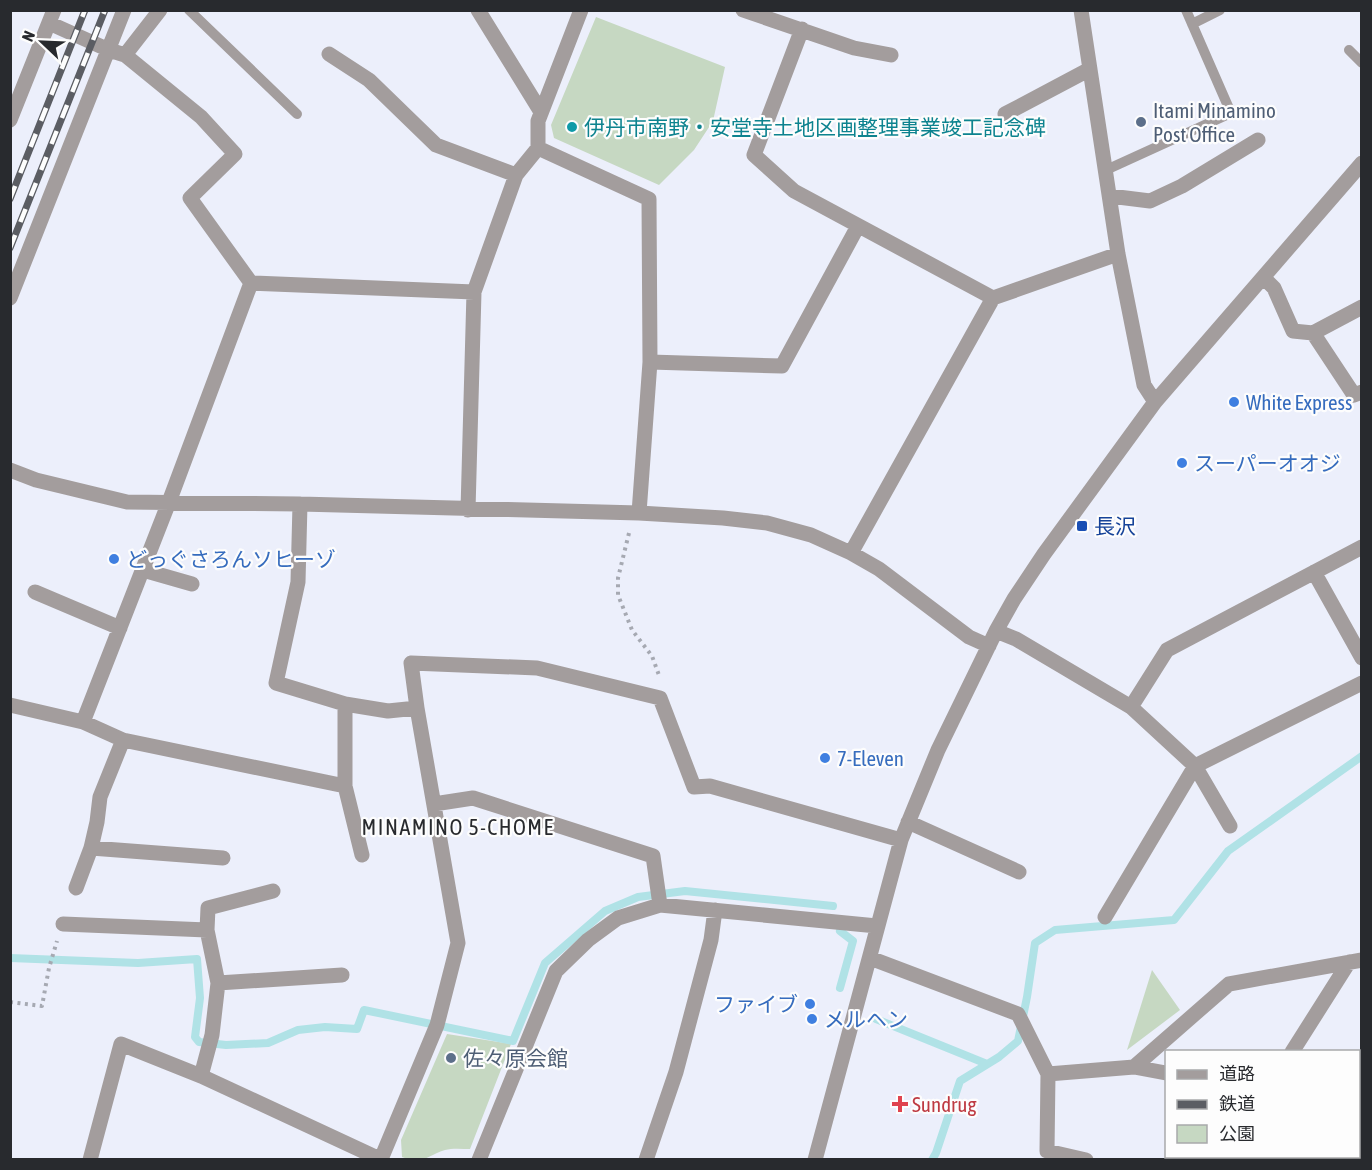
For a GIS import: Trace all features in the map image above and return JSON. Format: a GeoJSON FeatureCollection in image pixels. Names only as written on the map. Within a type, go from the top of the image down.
{"type":"FeatureCollection","features":[{"type":"Feature","properties":{"kind":"street"},"geometry":{"type":"LineString","coordinates":[[10,298],[124,10]]}},
{"type":"Feature","properties":{"kind":"street"},"geometry":{"type":"LineString","coordinates":[[125,55],[160,10]]}},
{"type":"Feature","properties":{"kind":"street"},"geometry":{"type":"LineString","coordinates":[[478,10],[541,112]]}},
{"type":"Feature","properties":{"kind":"street"},"geometry":{"type":"LineString","coordinates":[[468,510],[474,292],[516,175],[538,148],[538,121],[581,10]]}},
{"type":"Feature","properties":{"kind":"street"},"geometry":{"type":"LineString","coordinates":[[743,10],[854,48],[891,55]]}},
{"type":"Feature","properties":{"kind":"street"},"geometry":{"type":"LineString","coordinates":[[1081,10],[1118,254],[1144,386],[1155,402]]}},
{"type":"Feature","properties":{"kind":"street"},"geometry":{"type":"LineString","coordinates":[[10,120],[52,17],[109,50],[125,55],[201,117],[235,154],[190,198],[251,283]]}},
{"type":"Feature","properties":{"kind":"street"},"geometry":{"type":"LineString","coordinates":[[802,29],[754,155],[794,191],[993,298]]}},
{"type":"Feature","properties":{"kind":"street"},"geometry":{"type":"LineString","coordinates":[[329,54],[369,80],[436,145],[516,175]]}},
{"type":"Feature","properties":{"kind":"street"},"geometry":{"type":"LineString","coordinates":[[1005,114],[1090,69]]}},
{"type":"Feature","properties":{"kind":"street"},"geometry":{"type":"LineString","coordinates":[[1110,196],[1150,201],[1182,186],[1258,140]]}},
{"type":"Feature","properties":{"kind":"street"},"geometry":{"type":"LineString","coordinates":[[538,148],[649,199],[650,362],[636,514]]}},
{"type":"Feature","properties":{"kind":"street"},"geometry":{"type":"LineString","coordinates":[[815,1160],[901,840],[938,750],[996,631],[1044,554],[1155,402],[1362,163]]}},
{"type":"Feature","properties":{"kind":"street"},"geometry":{"type":"LineString","coordinates":[[650,362],[782,366],[858,226]]}},
{"type":"Feature","properties":{"kind":"street"},"geometry":{"type":"LineString","coordinates":[[851,552],[993,298],[1118,254]]}},
{"type":"Feature","properties":{"kind":"street"},"geometry":{"type":"LineString","coordinates":[[1264,278],[1274,288],[1293,331],[1313,333],[1362,307]]}},
{"type":"Feature","properties":{"kind":"street"},"geometry":{"type":"LineString","coordinates":[[251,283],[474,292]]}},
{"type":"Feature","properties":{"kind":"street"},"geometry":{"type":"LineString","coordinates":[[84,722],[251,283]]}},
{"type":"Feature","properties":{"kind":"street"},"geometry":{"type":"LineString","coordinates":[[1313,333],[1354,395],[1362,392]]}},
{"type":"Feature","properties":{"kind":"street"},"geometry":{"type":"LineString","coordinates":[[10,470],[36,480],[127,502],[300,504],[636,514],[723,518],[767,523],[811,535],[851,552],[879,569],[969,637],[989,646]]}},
{"type":"Feature","properties":{"kind":"street"},"geometry":{"type":"LineString","coordinates":[[300,504],[298,582],[276,683],[345,704],[388,711],[417,708]]}},
{"type":"Feature","properties":{"kind":"street"},"geometry":{"type":"LineString","coordinates":[[1131,707],[1167,651],[1362,548]]}},
{"type":"Feature","properties":{"kind":"street"},"geometry":{"type":"LineString","coordinates":[[142,570],[192,584]]}},
{"type":"Feature","properties":{"kind":"street"},"geometry":{"type":"LineString","coordinates":[[1314,572],[1362,658]]}},
{"type":"Feature","properties":{"kind":"street"},"geometry":{"type":"LineString","coordinates":[[35,592],[120,628]]}},
{"type":"Feature","properties":{"kind":"street"},"geometry":{"type":"LineString","coordinates":[[996,631],[1016,639],[1131,707],[1195,766],[1230,826]]}},
{"type":"Feature","properties":{"kind":"street"},"geometry":{"type":"LineString","coordinates":[[90,1160],[121,1044],[201,1076],[381,1159],[437,1025],[458,943],[411,663],[537,668],[660,698],[694,787],[710,786],[901,840]]}},
{"type":"Feature","properties":{"kind":"street"},"geometry":{"type":"LineString","coordinates":[[1105,917],[1195,766],[1362,683]]}},
{"type":"Feature","properties":{"kind":"street"},"geometry":{"type":"LineString","coordinates":[[345,704],[345,786],[362,855]]}},
{"type":"Feature","properties":{"kind":"street"},"geometry":{"type":"LineString","coordinates":[[10,705],[84,722],[123,740],[345,786]]}},
{"type":"Feature","properties":{"kind":"street"},"geometry":{"type":"LineString","coordinates":[[76,888],[91,848],[100,797],[123,740]]}},
{"type":"Feature","properties":{"kind":"street"},"geometry":{"type":"LineString","coordinates":[[434,804],[472,798],[653,856],[660,905]]}},
{"type":"Feature","properties":{"kind":"street"},"geometry":{"type":"LineString","coordinates":[[908,822],[1019,872]]}},
{"type":"Feature","properties":{"kind":"street"},"geometry":{"type":"LineString","coordinates":[[91,848],[223,858]]}},
{"type":"Feature","properties":{"kind":"street"},"geometry":{"type":"LineString","coordinates":[[201,1076],[212,1035],[218,983],[207,930],[208,908],[273,891]]}},
{"type":"Feature","properties":{"kind":"street"},"geometry":{"type":"LineString","coordinates":[[479,1160],[556,971],[588,940],[618,918],[660,905],[877,926]]}},
{"type":"Feature","properties":{"kind":"street"},"geometry":{"type":"LineString","coordinates":[[646,1160],[676,1072],[711,940],[715,910]]}},
{"type":"Feature","properties":{"kind":"street"},"geometry":{"type":"LineString","coordinates":[[63,924],[207,930]]}},
{"type":"Feature","properties":{"kind":"street"},"geometry":{"type":"LineString","coordinates":[[870,958],[1018,1014],[1048,1074],[1047,1151],[1086,1160]]}},
{"type":"Feature","properties":{"kind":"street"},"geometry":{"type":"LineString","coordinates":[[1294,1050],[1355,961]]}},
{"type":"Feature","properties":{"kind":"street"},"geometry":{"type":"LineString","coordinates":[[1134,1067],[1229,984],[1355,961]]}},
{"type":"Feature","properties":{"kind":"street"},"geometry":{"type":"LineString","coordinates":[[218,983],[342,975]]}},
{"type":"Feature","properties":{"kind":"street"},"geometry":{"type":"LineString","coordinates":[[1048,1074],[1134,1067],[1165,1073]]}},
{"type":"Feature","properties":{"kind":"lane"},"geometry":{"type":"LineString","coordinates":[[189,10],[297,114]]}},
{"type":"Feature","properties":{"kind":"lane"},"geometry":{"type":"LineString","coordinates":[[1106,170],[1232,112],[1186,10]]}},
{"type":"Feature","properties":{"kind":"lane"},"geometry":{"type":"LineString","coordinates":[[1192,24],[1220,10]]}},
{"type":"Feature","properties":{"kind":"lane"},"geometry":{"type":"LineString","coordinates":[[1349,50],[1362,63]]}},
{"type":"Feature","properties":{"kind":"path"},"geometry":{"type":"LineString","coordinates":[[636,514],[618,578],[618,595],[632,630],[652,656],[664,691],[660,698]]}},
{"type":"Feature","properties":{"kind":"path"},"geometry":{"type":"LineString","coordinates":[[10,1002],[42,1006],[54,950]]}},
{"type":"Feature","properties":{"kind":"green space"},"geometry":{"type":"Polygon","coordinates":[[[596,17],[725,67],[713,121],[694,150],[659,185],[554,138],[551,125],[596,17]]]}},
{"type":"Feature","properties":{"kind":"green space"},"geometry":{"type":"Polygon","coordinates":[[[1152,970],[1180,1010],[1127,1050],[1152,970]]]}},
{"type":"Feature","properties":{"kind":"green space"},"geometry":{"type":"Polygon","coordinates":[[[447,1034],[511,1044],[470,1149],[448,1149],[421,1160],[402,1157],[401,1140],[447,1034]]]}},
{"type":"Feature","properties":{"kind":"waterway"},"geometry":{"type":"LineString","coordinates":[[932,1160],[960,1081],[999,1057],[1018,1041],[1035,943],[1055,930],[1174,920],[1228,851],[1362,756]]}},
{"type":"Feature","properties":{"kind":"waterway"},"geometry":{"type":"LineString","coordinates":[[10,958],[138,963],[197,959],[200,998],[195,1037],[199,1042],[226,1045],[268,1043],[298,1030],[325,1027],[357,1029],[364,1010],[513,1041],[545,963],[605,911],[638,897],[685,891],[833,906]]}},
{"type":"Feature","properties":{"kind":"waterway"},"geometry":{"type":"LineString","coordinates":[[840,931],[853,941],[840,988]]}},
{"type":"Feature","properties":{"kind":"waterway"},"geometry":{"type":"LineString","coordinates":[[876,1019],[987,1064]]}},
{"type":"Feature","properties":{"kind":"railway"},"geometry":{"type":"LineString","coordinates":[[10,199],[85,10]]}},
{"type":"Feature","properties":{"kind":"railway"},"geometry":{"type":"LineString","coordinates":[[10,248],[105,10]]}},
{"type":"Feature","properties":{"kind":"place","name":"Itami Minamino Post Office"},"geometry":{"type":"Point","coordinates":[1141,122]}},
{"type":"Feature","properties":{"kind":"place","name":"伊丹市南野・安堂寺土地区画整理事業竣工記念碑"},"geometry":{"type":"Point","coordinates":[572,127]}},
{"type":"Feature","properties":{"kind":"place","name":"White Express"},"geometry":{"type":"Point","coordinates":[1234,402]}},
{"type":"Feature","properties":{"kind":"place","name":"スーパーオオジ"},"geometry":{"type":"Point","coordinates":[1182,463]}},
{"type":"Feature","properties":{"kind":"place","name":"長沢"},"geometry":{"type":"Point","coordinates":[1082,526]}},
{"type":"Feature","properties":{"kind":"place","name":"どっぐさろんソヒーゾ"},"geometry":{"type":"Point","coordinates":[114,559]}},
{"type":"Feature","properties":{"kind":"place","name":"7-Eleven"},"geometry":{"type":"Point","coordinates":[825,758]}},
{"type":"Feature","properties":{"kind":"place","name":"ファイブ"},"geometry":{"type":"Point","coordinates":[810,1004]}},
{"type":"Feature","properties":{"kind":"place","name":"メルヘン"},"geometry":{"type":"Point","coordinates":[812,1019]}},
{"type":"Feature","properties":{"kind":"place","name":"佐々原会館"},"geometry":{"type":"Point","coordinates":[451,1058]}},
{"type":"Feature","properties":{"kind":"place","name":"Sundrug"},"geometry":{"type":"Point","coordinates":[900,1104]}},
{"type":"Feature","properties":{"kind":"district","name":"MINAMINO 5-CHOME"},"geometry":{"type":"Point","coordinates":[458,827]}}]}
